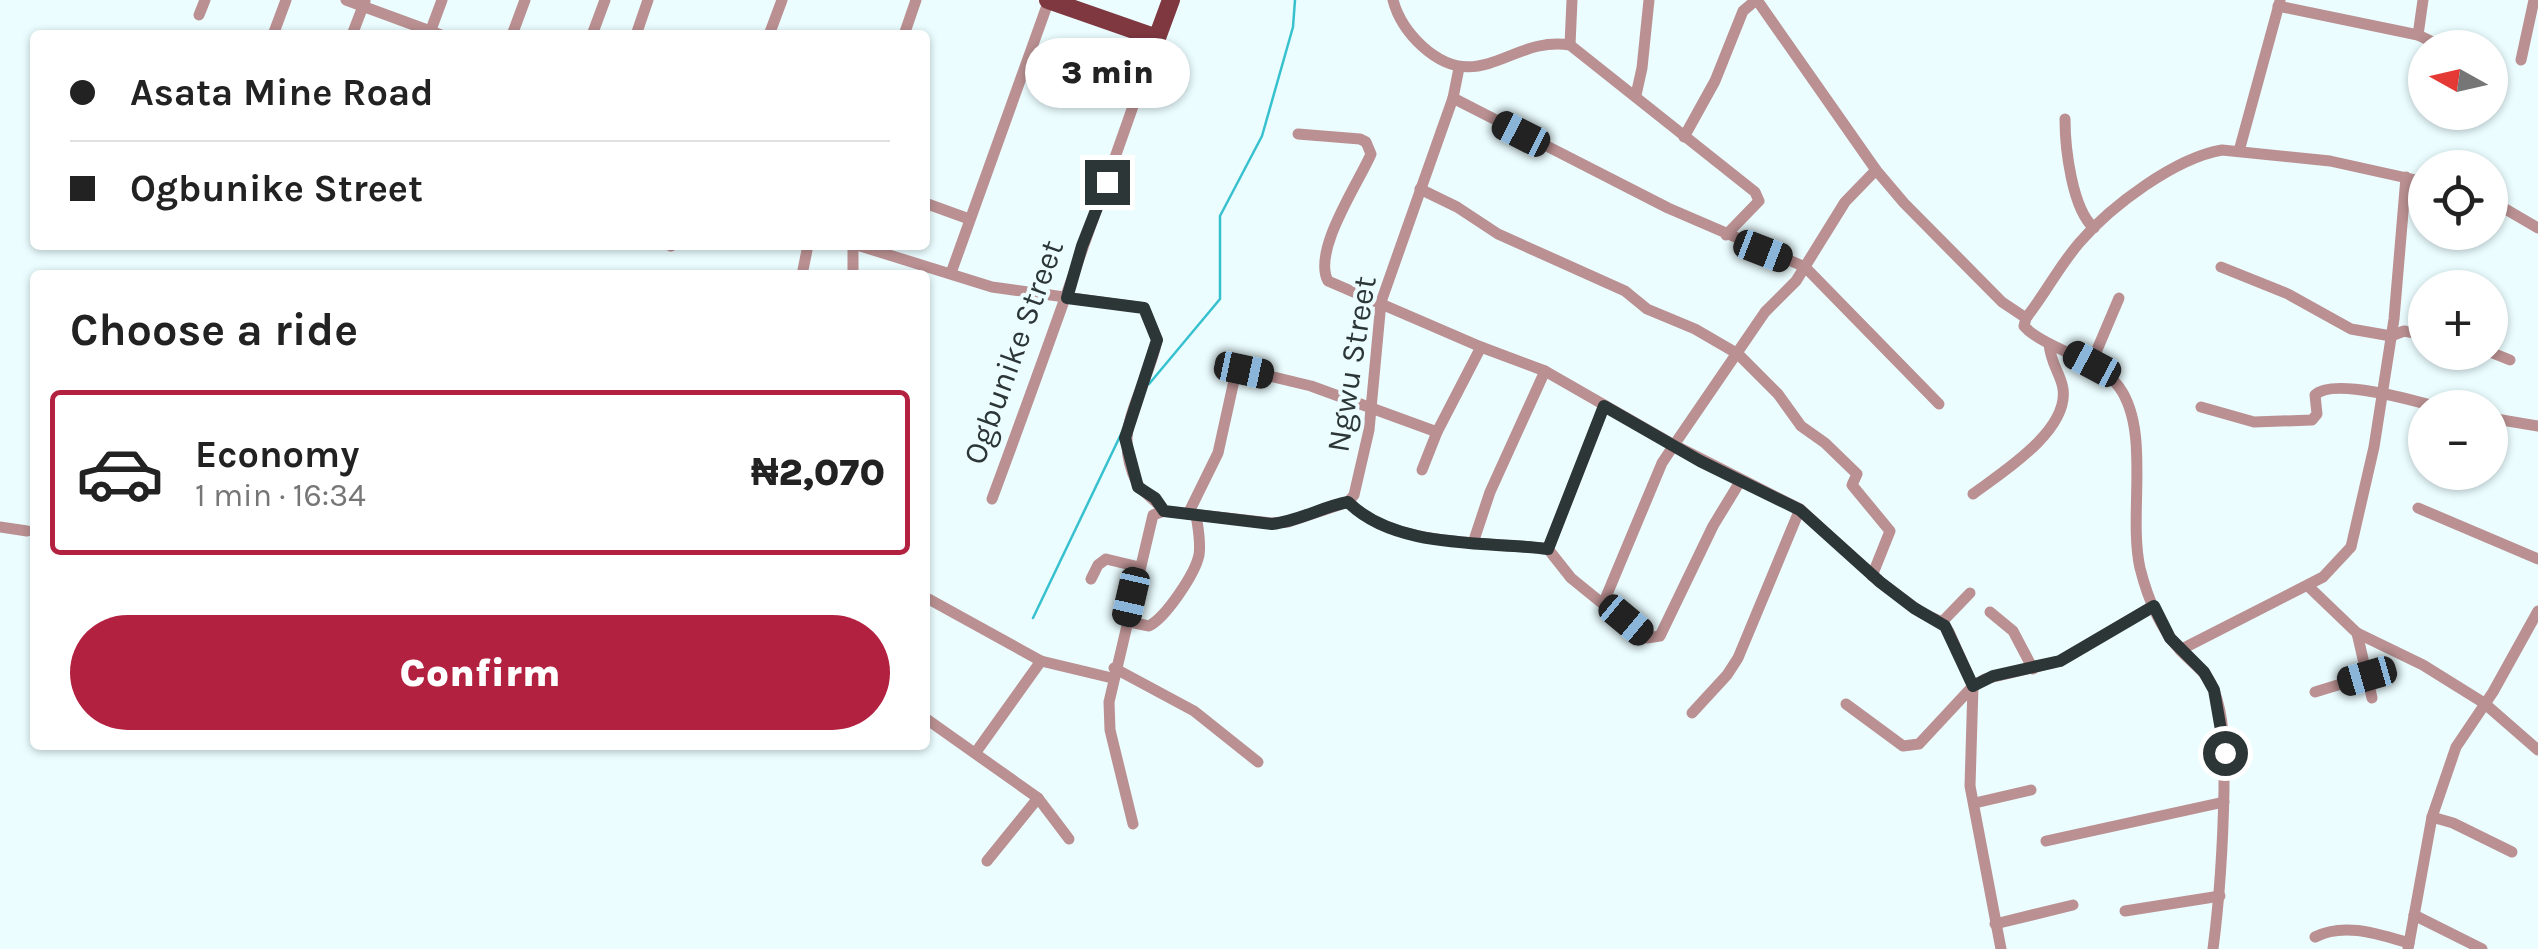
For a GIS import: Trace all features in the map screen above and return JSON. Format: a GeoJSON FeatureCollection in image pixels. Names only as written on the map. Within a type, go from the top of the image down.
{"type":"FeatureCollection","features":[{"type":"Feature","properties":{"kind":"main road"},"geometry":{"type":"LineString","coordinates":[[1048,0],[1158,38]]}},
{"type":"Feature","properties":{"kind":"main road","name":"Ogbunike Street"},"geometry":{"type":"LineString","coordinates":[[1158,38],[1172,0]]}},
{"type":"Feature","properties":{"kind":"street"},"geometry":{"type":"LineString","coordinates":[[199,15],[205,0]]}},
{"type":"Feature","properties":{"kind":"street"},"geometry":{"type":"LineString","coordinates":[[275,30],[286,0]]}},
{"type":"Feature","properties":{"kind":"street"},"geometry":{"type":"LineString","coordinates":[[346,0],[364,3],[425,30]]}},
{"type":"Feature","properties":{"kind":"street"},"geometry":{"type":"LineString","coordinates":[[435,30],[442,0]]}},
{"type":"Feature","properties":{"kind":"street"},"geometry":{"type":"LineString","coordinates":[[514,30],[525,0]]}},
{"type":"Feature","properties":{"kind":"street"},"geometry":{"type":"LineString","coordinates":[[594,30],[604,0]]}},
{"type":"Feature","properties":{"kind":"street"},"geometry":{"type":"LineString","coordinates":[[638,30],[648,0]]}},
{"type":"Feature","properties":{"kind":"street"},"geometry":{"type":"LineString","coordinates":[[771,30],[782,0]]}},
{"type":"Feature","properties":{"kind":"street"},"geometry":{"type":"LineString","coordinates":[[906,30],[916,0]]}},
{"type":"Feature","properties":{"kind":"street"},"geometry":{"type":"LineString","coordinates":[[951,273],[1048,0]]}},
{"type":"Feature","properties":{"kind":"street"},"geometry":{"type":"LineString","coordinates":[[1393,0],[1405,28],[1418,42],[1432,55],[1459,68],[1479,68],[1546,46],[1570,45],[1755,192],[1759,201],[1726,235]]}},
{"type":"Feature","properties":{"kind":"street"},"geometry":{"type":"LineString","coordinates":[[1570,45],[1572,0]]}},
{"type":"Feature","properties":{"kind":"street"},"geometry":{"type":"LineString","coordinates":[[1636,95],[1649,0]]}},
{"type":"Feature","properties":{"kind":"street"},"geometry":{"type":"LineString","coordinates":[[1684,137],[1715,81],[1743,11],[1757,0],[1876,170],[2002,302],[2026,318]]}},
{"type":"Feature","properties":{"kind":"street"},"geometry":{"type":"LineString","coordinates":[[2419,30],[2423,0]]}},
{"type":"Feature","properties":{"kind":"street"},"geometry":{"type":"LineString","coordinates":[[2522,60],[2534,0]]}},
{"type":"Feature","properties":{"kind":"street"},"geometry":{"type":"LineString","coordinates":[[354,30],[364,3]]}},
{"type":"Feature","properties":{"kind":"street"},"geometry":{"type":"LineString","coordinates":[[2238,152],[2279,3],[2408,33]]}},
{"type":"Feature","properties":{"kind":"street","name":"Ogbunike Street"},"geometry":{"type":"LineString","coordinates":[[992,499],[1158,38]]}},
{"type":"Feature","properties":{"kind":"street","name":"Ngwu Street"},"geometry":{"type":"LineString","coordinates":[[1164,511],[1272,524],[1348,502],[1354,495],[1362,471],[1382,302],[1453,98],[1459,68]]}},
{"type":"Feature","properties":{"kind":"street"},"geometry":{"type":"LineString","coordinates":[[1453,98],[1726,235],[1805,267],[1939,404]]}},
{"type":"Feature","properties":{"kind":"street"},"geometry":{"type":"LineString","coordinates":[[2065,119],[2082,216],[2094,228]]}},
{"type":"Feature","properties":{"kind":"street"},"geometry":{"type":"LineString","coordinates":[[1298,134],[1360,139],[1371,154],[1332,231],[1324,273],[1328,281],[1481,347],[1546,370],[1674,445],[1800,510],[1872,576],[1914,608],[1942,622],[1973,686],[1970,786],[2001,949]]}},
{"type":"Feature","properties":{"kind":"street"},"geometry":{"type":"LineString","coordinates":[[2180,650],[2308,586],[2338,564],[2351,547],[2383,393],[2406,178],[2330,161],[2222,150],[2187,160],[2116,208],[2094,228],[2058,269],[2048,291],[2026,318],[2024,326],[2050,344],[2092,364],[2119,386],[2134,438],[2135,540],[2141,572],[2154,606],[2180,650],[2204,672],[2214,690],[2225,753],[2220,896],[2213,949]]}},
{"type":"Feature","properties":{"kind":"street"},"geometry":{"type":"LineString","coordinates":[[1606,603],[1662,463],[1765,312],[1796,280],[1845,202],[1876,170]]}},
{"type":"Feature","properties":{"kind":"street"},"geometry":{"type":"LineString","coordinates":[[1420,189],[1498,234],[1625,290],[1647,309],[1738,354],[1778,394],[1801,426],[1825,442],[1858,474],[1852,486],[1890,530],[1872,576]]}},
{"type":"Feature","properties":{"kind":"street"},"geometry":{"type":"LineString","coordinates":[[930,205],[969,218]]}},
{"type":"Feature","properties":{"kind":"street"},"geometry":{"type":"LineString","coordinates":[[2508,210],[2538,228]]}},
{"type":"Feature","properties":{"kind":"street"},"geometry":{"type":"LineString","coordinates":[[869,250],[992,287],[1144,308],[1157,340],[1125,438],[1138,487],[1155,498],[1164,511],[1153,515],[1108,702],[1110,730],[1133,824]]}},
{"type":"Feature","properties":{"kind":"street"},"geometry":{"type":"LineString","coordinates":[[2221,267],[2288,294],[2351,329],[2391,336],[2408,332]]}},
{"type":"Feature","properties":{"kind":"street"},"geometry":{"type":"LineString","coordinates":[[2092,364],[2119,298]]}},
{"type":"Feature","properties":{"kind":"street"},"geometry":{"type":"LineString","coordinates":[[1973,494],[2030,451],[2057,414],[2063,388],[2051,364],[2050,344]]}},
{"type":"Feature","properties":{"kind":"street"},"geometry":{"type":"LineString","coordinates":[[1422,470],[1481,347]]}},
{"type":"Feature","properties":{"kind":"street"},"geometry":{"type":"LineString","coordinates":[[1473,543],[1490,492],[1546,370]]}},
{"type":"Feature","properties":{"kind":"street"},"geometry":{"type":"LineString","coordinates":[[1126,620],[1149,626],[1168,609],[1197,562],[1200,550],[1192,514],[1218,453],[1239,372],[1311,386],[1438,432]]}},
{"type":"Feature","properties":{"kind":"street"},"geometry":{"type":"LineString","coordinates":[[2201,407],[2254,422],[2312,420],[2317,414],[2315,395],[2320,390],[2383,393],[2408,400]]}},
{"type":"Feature","properties":{"kind":"street"},"geometry":{"type":"LineString","coordinates":[[1548,549],[1604,406]]}},
{"type":"Feature","properties":{"kind":"street"},"geometry":{"type":"LineString","coordinates":[[2508,421],[2538,426]]}},
{"type":"Feature","properties":{"kind":"street"},"geometry":{"type":"LineString","coordinates":[[1348,502],[1395,528],[1431,539],[1548,549],[1571,578],[1647,638],[1660,636],[1741,480]]}},
{"type":"Feature","properties":{"kind":"street"},"geometry":{"type":"LineString","coordinates":[[2418,508],[2538,559]]}},
{"type":"Feature","properties":{"kind":"street"},"geometry":{"type":"LineString","coordinates":[[1692,713],[1728,675],[1738,658],[1800,510]]}},
{"type":"Feature","properties":{"kind":"street"},"geometry":{"type":"LineString","coordinates":[[0,528],[27,530]]}},
{"type":"Feature","properties":{"kind":"street"},"geometry":{"type":"LineString","coordinates":[[1090,579],[1098,564],[1106,559],[1139,567]]}},
{"type":"Feature","properties":{"kind":"street"},"geometry":{"type":"LineString","coordinates":[[2308,586],[2356,633],[2423,665],[2484,703],[2538,750]]}},
{"type":"Feature","properties":{"kind":"street"},"geometry":{"type":"LineString","coordinates":[[1942,622],[1970,593]]}},
{"type":"Feature","properties":{"kind":"street"},"geometry":{"type":"LineString","coordinates":[[930,600],[1040,660],[1113,673],[1194,712],[1258,762]]}},
{"type":"Feature","properties":{"kind":"street"},"geometry":{"type":"LineString","coordinates":[[1846,704],[1903,746],[1920,744],[1973,686],[1993,676],[2060,661],[2154,606]]}},
{"type":"Feature","properties":{"kind":"street"},"geometry":{"type":"LineString","coordinates":[[2315,937],[2334,928],[2377,934],[2408,946],[2432,817],[2456,747],[2524,641],[2538,611]]}},
{"type":"Feature","properties":{"kind":"street"},"geometry":{"type":"LineString","coordinates":[[1990,612],[2013,632],[2032,669]]}},
{"type":"Feature","properties":{"kind":"street"},"geometry":{"type":"LineString","coordinates":[[2356,633],[2372,698]]}},
{"type":"Feature","properties":{"kind":"street"},"geometry":{"type":"LineString","coordinates":[[976,752],[1040,660]]}},
{"type":"Feature","properties":{"kind":"street"},"geometry":{"type":"LineString","coordinates":[[2314,692],[2367,676]]}},
{"type":"Feature","properties":{"kind":"street"},"geometry":{"type":"LineString","coordinates":[[930,721],[1038,798],[1069,838]]}},
{"type":"Feature","properties":{"kind":"street"},"geometry":{"type":"LineString","coordinates":[[1975,803],[2031,790]]}},
{"type":"Feature","properties":{"kind":"street"},"geometry":{"type":"LineString","coordinates":[[987,860],[1038,798]]}},
{"type":"Feature","properties":{"kind":"street"},"geometry":{"type":"LineString","coordinates":[[2046,841],[2224,802]]}},
{"type":"Feature","properties":{"kind":"street"},"geometry":{"type":"LineString","coordinates":[[2432,817],[2512,852]]}},
{"type":"Feature","properties":{"kind":"street"},"geometry":{"type":"LineString","coordinates":[[2125,910],[2220,896]]}},
{"type":"Feature","properties":{"kind":"street"},"geometry":{"type":"LineString","coordinates":[[1996,924],[2073,905]]}},
{"type":"Feature","properties":{"kind":"street"},"geometry":{"type":"LineString","coordinates":[[2414,915],[2482,949]]}},
{"type":"Feature","properties":{"kind":"waterway"},"geometry":{"type":"LineString","coordinates":[[1149,384],[1220,299],[1220,216],[1262,136],[1293,27],[1295,0]]}},
{"type":"Feature","properties":{"kind":"waterway"},"geometry":{"type":"LineString","coordinates":[[1033,618],[1123,430]]}},
{"type":"Feature","properties":{"kind":"route"},"geometry":{"type":"LineString","coordinates":[[1107,182],[1067,298],[1144,308],[1155,329],[1155,350],[1125,438],[1138,487],[1155,498],[1164,511],[1272,524],[1348,502],[1395,528],[1431,539],[1548,549],[1604,406],[1700,461],[1800,510],[1880,582],[1914,608],[1942,622],[1973,686],[1993,676],[2060,661],[2154,606],[2170,638],[2204,672],[2214,690],[2225,753]]}}]}
